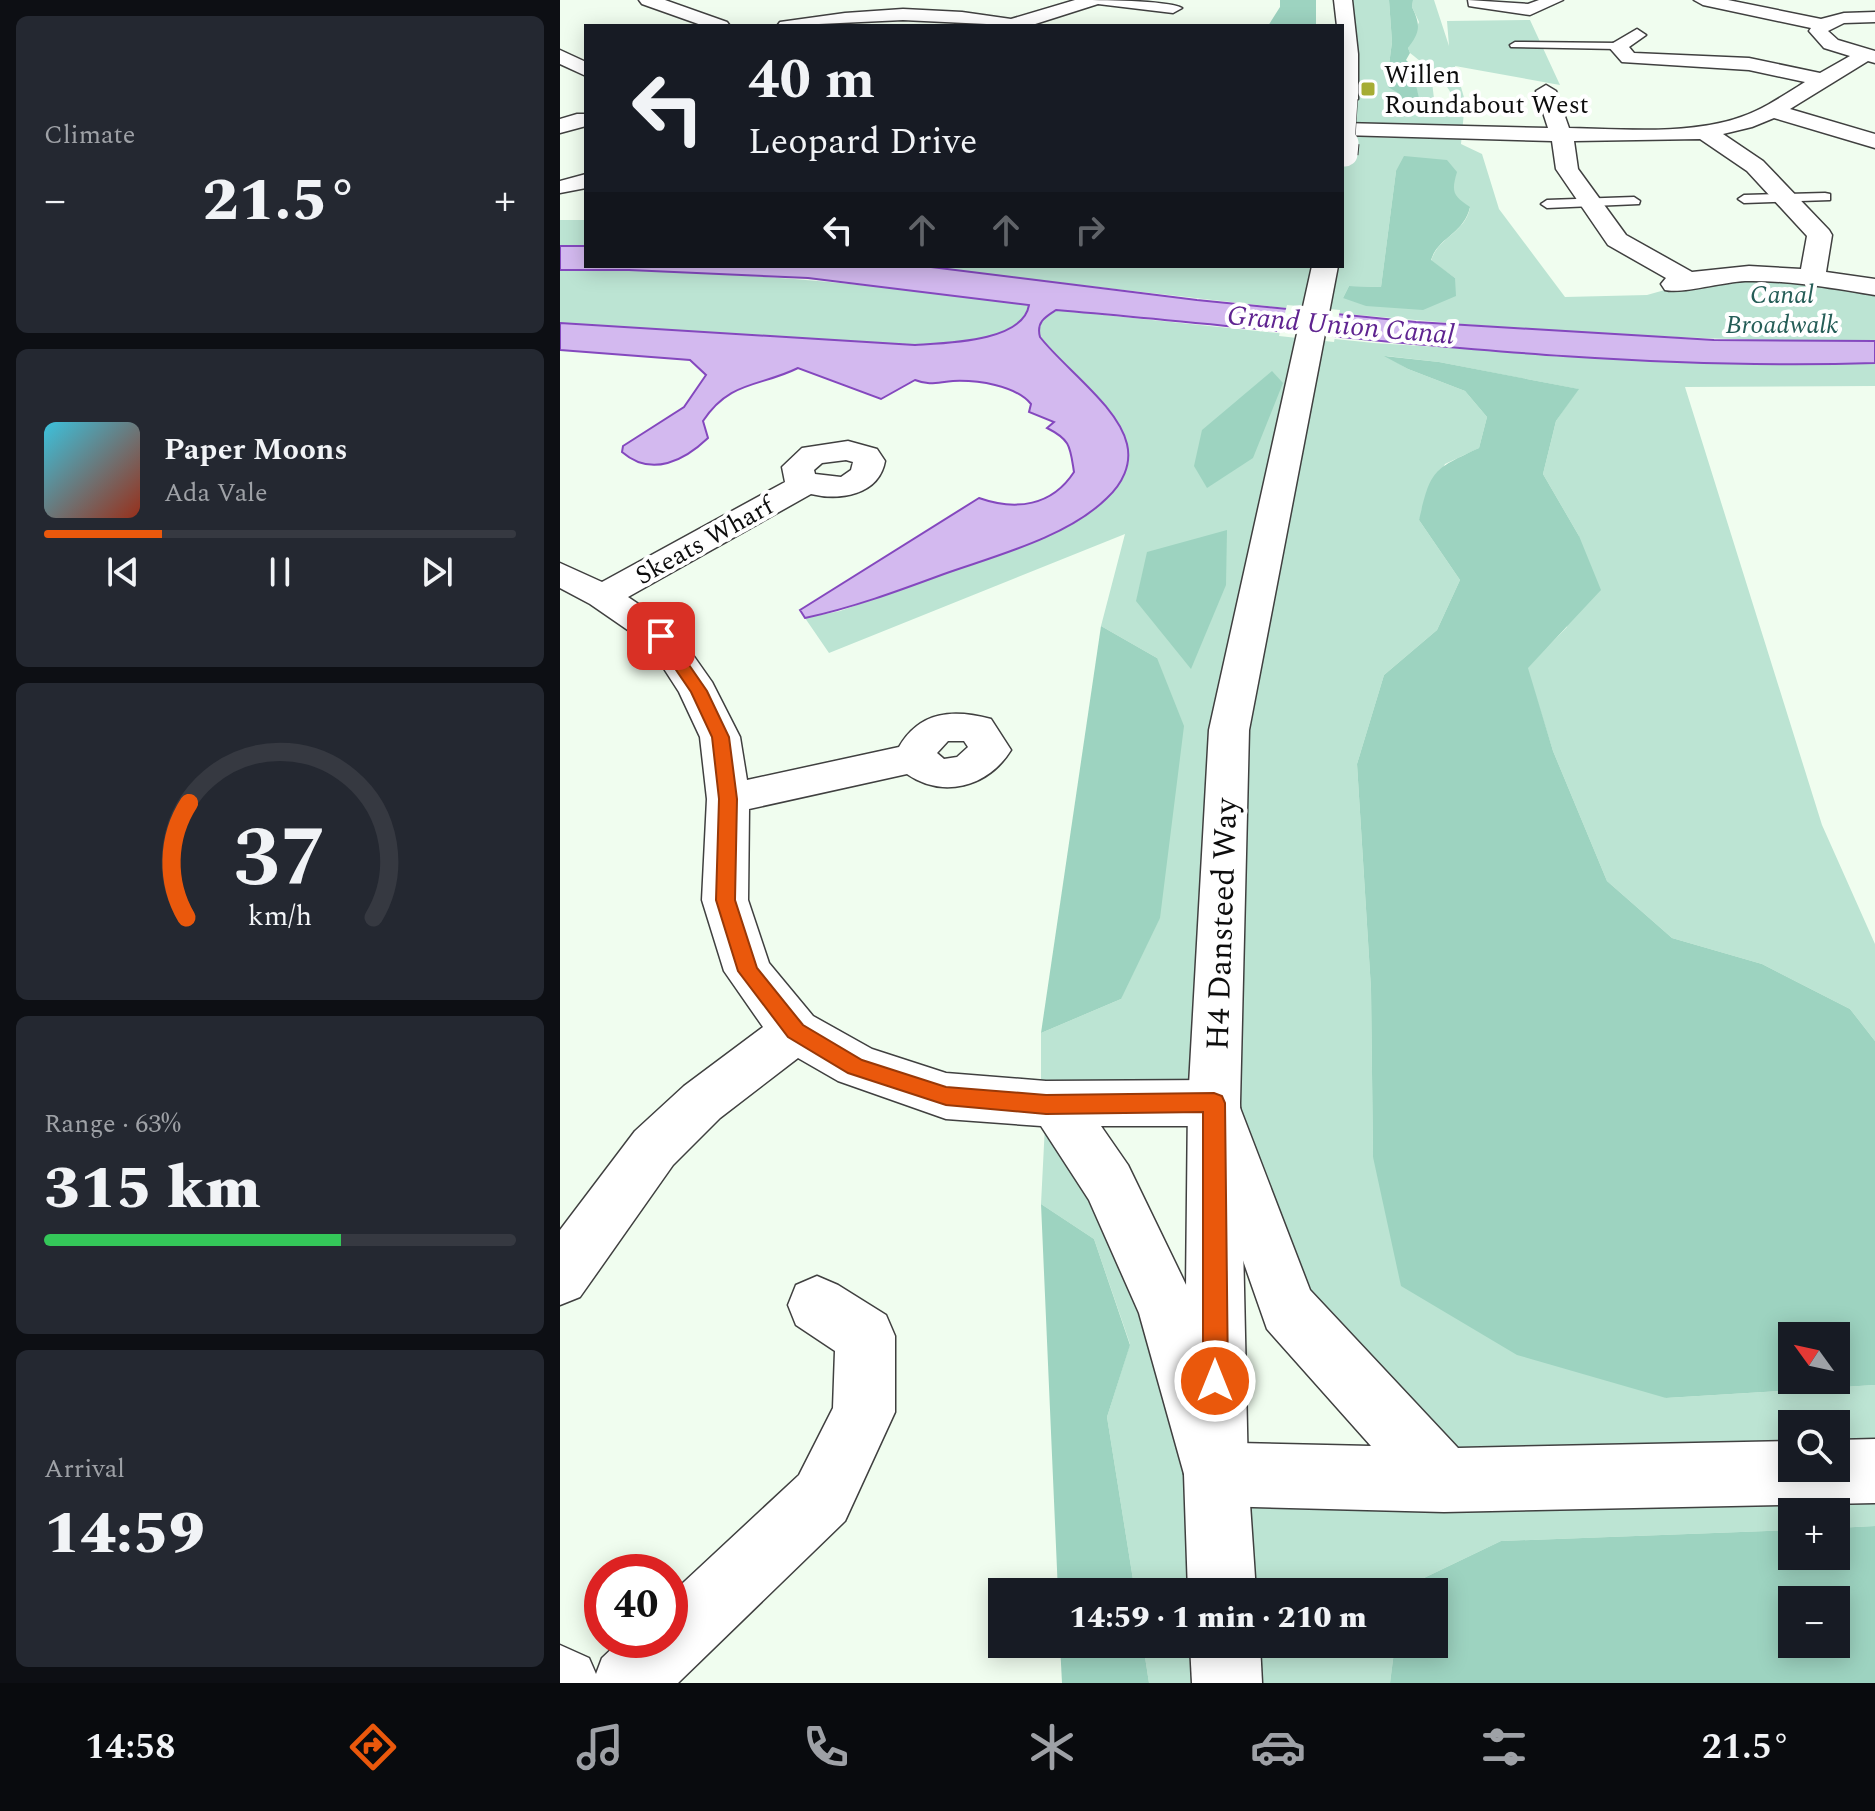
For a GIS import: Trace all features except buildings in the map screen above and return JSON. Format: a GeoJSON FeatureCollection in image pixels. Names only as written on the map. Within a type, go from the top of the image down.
{"type":"FeatureCollection","features":[{"type":"Feature","properties":{"kind":"street"},"geometry":{"type":"LineString","coordinates":[[648,0],[715,24]]}},
{"type":"Feature","properties":{"kind":"street"},"geometry":{"type":"LineString","coordinates":[[1019,24],[1093,0]]}},
{"type":"Feature","properties":{"kind":"street"},"geometry":{"type":"LineString","coordinates":[[1103,0],[1173,8]]}},
{"type":"Feature","properties":{"kind":"street"},"geometry":{"type":"LineString","coordinates":[[1343,0],[1349,54],[1344,162]]}},
{"type":"Feature","properties":{"kind":"street"},"geometry":{"type":"LineString","coordinates":[[1475,2],[1530,10],[1554,0]]}},
{"type":"Feature","properties":{"kind":"street"},"geometry":{"type":"LineString","coordinates":[[1703,0],[1822,25],[1844,19],[1875,17]]}},
{"type":"Feature","properties":{"kind":"street"},"geometry":{"type":"LineString","coordinates":[[800,24],[850,17],[927,14],[1010,24]]}},
{"type":"Feature","properties":{"kind":"street"},"geometry":{"type":"LineString","coordinates":[[1822,25],[1818,31],[1823,40],[1870,56]]}},
{"type":"Feature","properties":{"kind":"street"},"geometry":{"type":"LineString","coordinates":[[1637,35],[1617,46],[1629,58],[1749,64],[1823,80]]}},
{"type":"Feature","properties":{"kind":"street"},"geometry":{"type":"LineString","coordinates":[[560,56],[584,69]]}},
{"type":"Feature","properties":{"kind":"street"},"geometry":{"type":"LineString","coordinates":[[1344,129],[1560,135],[1705,132],[1745,123],[1772,111],[1870,56]]}},
{"type":"Feature","properties":{"kind":"street"},"geometry":{"type":"LineString","coordinates":[[560,82],[584,77]]}},
{"type":"Feature","properties":{"kind":"street"},"geometry":{"type":"LineString","coordinates":[[1546,91],[1565,147],[1567,169],[1617,240],[1681,282],[1718,275],[1812,277],[1875,287]]}},
{"type":"Feature","properties":{"kind":"street"},"geometry":{"type":"LineString","coordinates":[[560,97],[569,126]]}},
{"type":"Feature","properties":{"kind":"street"},"geometry":{"type":"LineString","coordinates":[[1772,111],[1839,128],[1875,141]]}},
{"type":"Feature","properties":{"kind":"street"},"geometry":{"type":"LineString","coordinates":[[1705,132],[1755,166],[1820,235],[1812,277]]}},
{"type":"Feature","properties":{"kind":"street","name":"H4 Dansteed Way"},"geometry":{"type":"LineString","coordinates":[[1221,1578],[1216,1474],[1214,1103],[1229,730],[1323,275]]}},
{"type":"Feature","properties":{"kind":"street","name":"Skeats Wharf"},"geometry":{"type":"LineString","coordinates":[[603,596],[805,484]]}},
{"type":"Feature","properties":{"kind":"street"},"geometry":{"type":"LineString","coordinates":[[560,574],[603,596],[661,636],[698,691],[720,737],[728,799],[725,900],[748,971],[795,1031],[856,1066],[946,1096],[1055,1104],[1214,1103],[1288,1309],[1444,1480]]}},
{"type":"Feature","properties":{"kind":"street"},"geometry":{"type":"LineString","coordinates":[[728,799],[914,758]]}},
{"type":"Feature","properties":{"kind":"street"},"geometry":{"type":"LineString","coordinates":[[560,1277],[654,1148],[702,1102],[795,1031]]}},
{"type":"Feature","properties":{"kind":"street"},"geometry":{"type":"LineString","coordinates":[[1055,1104],[1109,1183],[1168,1311],[1216,1474],[1444,1480],[1875,1471]]}},
{"type":"Feature","properties":{"kind":"street"},"geometry":{"type":"LineString","coordinates":[[627,1683],[822,1498],[864,1412],[865,1336],[817,1305]]}},
{"type":"Feature","properties":{"kind":"street"},"geometry":{"type":"LineString","coordinates":[[1226,1658],[1227,1683]]}},
{"type":"Feature","properties":{"kind":"lane"},"geometry":{"type":"LineString","coordinates":[[1515,45],[1617,46]]}},
{"type":"Feature","properties":{"kind":"lane"},"geometry":{"type":"LineString","coordinates":[[1744,199],[1825,197]]}},
{"type":"Feature","properties":{"kind":"lane"},"geometry":{"type":"LineString","coordinates":[[1547,204],[1634,201]]}},
{"type":"Feature","properties":{"kind":"green space"},"geometry":{"type":"Polygon","coordinates":[[[1280,0],[1316,0],[1316,24],[1269,24],[1280,7],[1280,0]]]}},
{"type":"Feature","properties":{"kind":"green space","name":"Canal Broadwalk"},"geometry":{"type":"Polygon","coordinates":[[[1343,0],[1389,0],[1392,42],[1389,65],[1398,71],[1419,102],[1415,80],[1422,76],[1432,82],[1436,115],[1456,117],[1455,106],[1442,80],[1408,48],[1419,22],[1412,7],[1413,0],[1434,0],[1449,46],[1447,21],[1530,20],[1560,85],[1455,66],[1465,101],[1461,144],[1482,154],[1499,209],[1565,297],[1647,295],[1718,275],[1875,287],[1875,341],[1755,340],[1517,328],[1279,307],[940,268],[1344,268],[1346,136],[1396,138],[1401,132],[1346,129],[1343,0]],[[1396,171],[1381,287],[1349,286],[1343,298],[1455,278],[1431,261],[1439,246],[1467,217],[1470,208],[1454,196],[1452,188],[1396,171]]]}},
{"type":"Feature","properties":{"kind":"green space"},"geometry":{"type":"Polygon","coordinates":[[[1389,0],[1413,0],[1418,29],[1408,48],[1410,53],[1406,60],[1422,76],[1415,80],[1420,103],[1399,106],[1400,94],[1388,87],[1398,71],[1389,65],[1392,42],[1389,0]]]}},
{"type":"Feature","properties":{"kind":"green space"},"geometry":{"type":"Polygon","coordinates":[[[1404,156],[1447,160],[1457,172],[1455,193],[1470,207],[1462,223],[1439,246],[1431,260],[1455,278],[1456,296],[1423,310],[1366,306],[1343,298],[1349,286],[1381,287],[1396,171],[1404,156]]]}},
{"type":"Feature","properties":{"kind":"green space"},"geometry":{"type":"Polygon","coordinates":[[[560,220],[584,220],[584,246],[560,246],[560,220]]]}},
{"type":"Feature","properties":{"kind":"green space"},"geometry":{"type":"Polygon","coordinates":[[[560,270],[678,272],[795,279],[1029,304],[1024,317],[998,333],[963,341],[915,345],[560,323],[560,270]]]}},
{"type":"Feature","properties":{"kind":"green space"},"geometry":{"type":"Polygon","coordinates":[[[1056,310],[1374,343],[1578,356],[1875,363],[1875,386],[1685,387],[1822,825],[1875,944],[1875,1041],[1850,1009],[1762,964],[1672,938],[1607,881],[1553,751],[1527,668],[1567,627],[1579,536],[1543,474],[1556,421],[1578,389],[1439,362],[1386,356],[1408,369],[1465,391],[1487,417],[1479,448],[1445,464],[1419,520],[1460,580],[1437,630],[1384,675],[1357,764],[1371,989],[1373,1157],[1666,1398],[1778,1391],[1778,1394],[1850,1394],[1850,1387],[1875,1385],[1875,1526],[1850,1527],[1850,1498],[1778,1498],[1778,1531],[1501,1541],[1424,1578],[1133,1578],[1107,1417],[1130,1344],[1094,1239],[1041,1204],[1046,1105],[1041,1104],[1041,1033],[1121,999],[1157,658],[1101,626],[1125,534],[829,653],[805,618],[840,611],[1068,527],[1108,498],[1052,353],[1040,335],[1043,320],[1056,310]],[[1214,1103],[1047,1104],[1216,1474],[1443,1480],[1288,1309],[1214,1103]]]}},
{"type":"Feature","properties":{"kind":"green space"},"geometry":{"type":"Polygon","coordinates":[[[1384,356],[1439,362],[1579,389],[1556,421],[1543,474],[1579,536],[1601,590],[1528,668],[1553,751],[1607,881],[1672,938],[1762,964],[1850,1009],[1875,1041],[1875,1385],[1850,1387],[1850,1322],[1778,1322],[1778,1391],[1666,1398],[1517,1355],[1401,1286],[1373,1157],[1371,989],[1357,764],[1384,675],[1437,630],[1460,580],[1419,520],[1427,491],[1436,474],[1451,462],[1479,448],[1487,417],[1465,391],[1408,369],[1384,356]]]}},
{"type":"Feature","properties":{"kind":"green space"},"geometry":{"type":"Polygon","coordinates":[[[1272,371],[1283,383],[1253,458],[1207,488],[1194,466],[1202,430],[1272,371]]]}},
{"type":"Feature","properties":{"kind":"green space"},"geometry":{"type":"Polygon","coordinates":[[[1227,530],[1226,585],[1191,669],[1136,601],[1147,552],[1227,530]]]}},
{"type":"Feature","properties":{"kind":"green space"},"geometry":{"type":"Polygon","coordinates":[[[1101,626],[1157,658],[1184,726],[1160,918],[1121,999],[1041,1033],[1101,626]]]}},
{"type":"Feature","properties":{"kind":"green space"},"geometry":{"type":"Polygon","coordinates":[[[1041,1204],[1094,1239],[1130,1345],[1107,1417],[1133,1578],[1057,1578],[1041,1204]]]}},
{"type":"Feature","properties":{"kind":"green space"},"geometry":{"type":"Polygon","coordinates":[[[1875,1526],[1875,1683],[1390,1683],[1393,1658],[1448,1658],[1448,1578],[1424,1578],[1501,1541],[1778,1531],[1778,1570],[1850,1570],[1850,1527],[1875,1526]]]}},
{"type":"Feature","properties":{"kind":"green space"},"geometry":{"type":"Polygon","coordinates":[[[1061,1658],[1145,1658],[1149,1683],[1062,1683],[1061,1658]]]}},
{"type":"Feature","properties":{"kind":"green space"},"geometry":{"type":"Polygon","coordinates":[[[1145,1658],[1393,1658],[1390,1683],[1149,1683],[1145,1658]]]}},
{"type":"Feature","properties":{"kind":"water","name":"Grand Union Canal"},"geometry":{"type":"Polygon","coordinates":[[[560,246],[584,246],[584,268],[939,268],[1197,300],[1416,322],[1714,340],[1875,341],[1875,363],[1670,362],[1567,356],[1056,310],[1040,324],[1040,337],[1102,402],[1122,430],[1127,444],[1127,467],[1112,493],[1072,524],[1030,544],[875,599],[805,618],[800,610],[979,498],[1020,504],[1044,499],[1055,492],[1074,472],[1068,445],[1061,436],[1047,428],[1054,422],[1029,412],[1031,404],[1024,398],[995,385],[915,380],[881,399],[798,368],[746,386],[724,398],[703,421],[708,438],[689,453],[668,463],[645,464],[622,452],[623,446],[684,407],[706,375],[690,360],[560,350],[560,323],[915,345],[963,341],[998,333],[1013,327],[1024,317],[1029,305],[808,278],[560,270],[560,246]]]}},
{"type":"Feature","properties":{"kind":"pier"},"geometry":{"type":"Polygon","coordinates":[[[1287,305],[1340,310],[1334,342],[1279,336],[1287,305]]]}},
{"type":"Feature","properties":{"kind":"place","name":"Willen Roundabout West"},"geometry":{"type":"Point","coordinates":[1368,89]}},
{"type":"Feature","properties":{"kind":"route"},"geometry":{"type":"LineString","coordinates":[[661,636],[698,691],[720,737],[728,799],[725,900],[748,971],[795,1031],[856,1066],[946,1096],[1046,1104],[1214,1103],[1215,1381]]}}]}
